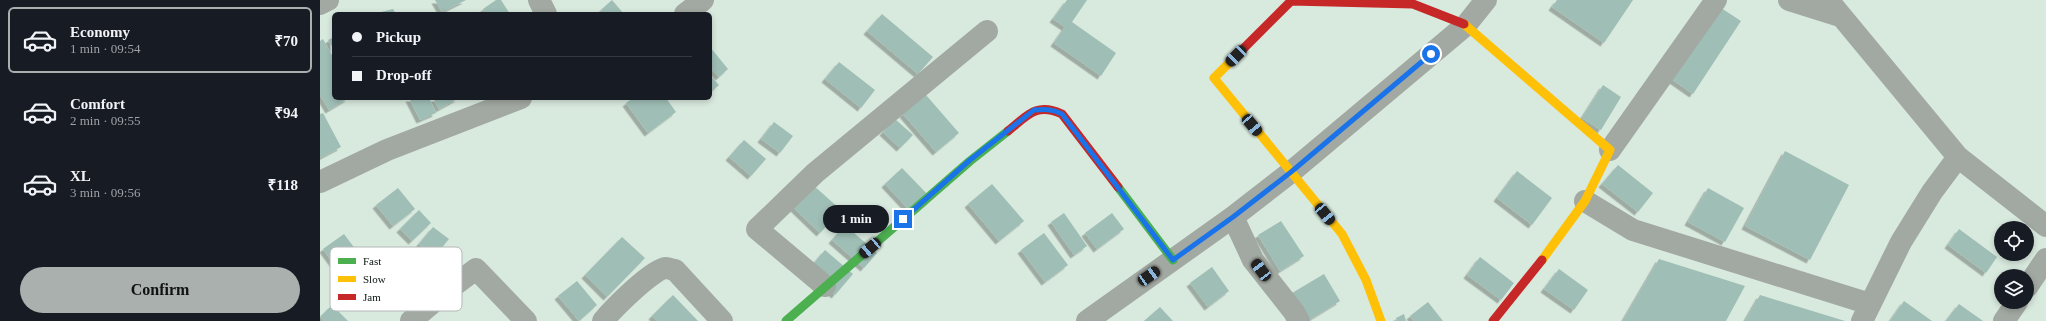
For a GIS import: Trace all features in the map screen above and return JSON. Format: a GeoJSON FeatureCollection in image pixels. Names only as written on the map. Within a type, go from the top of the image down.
{"type":"FeatureCollection","features":[{"type":"Feature","properties":{"kind":"street"},"geometry":{"type":"LineString","coordinates":[[320,4],[328,0]]}},
{"type":"Feature","properties":{"kind":"street"},"geometry":{"type":"LineString","coordinates":[[538,0],[545,12]]}},
{"type":"Feature","properties":{"kind":"street"},"geometry":{"type":"LineString","coordinates":[[688,12],[703,0]]}},
{"type":"Feature","properties":{"kind":"street"},"geometry":{"type":"LineString","coordinates":[[1087,321],[1233,217],[1291,172],[1466,25],[1486,0]]}},
{"type":"Feature","properties":{"kind":"street"},"geometry":{"type":"LineString","coordinates":[[1493,321],[1557,241],[1585,201],[1610,150],[1716,0]]}},
{"type":"Feature","properties":{"kind":"street"},"geometry":{"type":"LineString","coordinates":[[1789,0],[1834,8],[1958,157],[2046,226]]}},
{"type":"Feature","properties":{"kind":"street"},"geometry":{"type":"LineString","coordinates":[[1381,321],[1366,280],[1342,234],[1214,78],[1291,1],[1413,4],[1466,25],[1610,150]]}},
{"type":"Feature","properties":{"kind":"street"},"geometry":{"type":"LineString","coordinates":[[825,286],[757,229],[815,173],[987,31]]}},
{"type":"Feature","properties":{"kind":"street"},"geometry":{"type":"LineString","coordinates":[[320,182],[387,150],[516,100]]}},
{"type":"Feature","properties":{"kind":"street"},"geometry":{"type":"LineString","coordinates":[[786,321],[970,160],[1034,110],[1054,110],[1062,114],[1173,260]]}},
{"type":"Feature","properties":{"kind":"street"},"geometry":{"type":"LineString","coordinates":[[1585,201],[1633,230],[1866,313],[1901,242],[1932,192],[1958,157]]}},
{"type":"Feature","properties":{"kind":"street"},"geometry":{"type":"LineString","coordinates":[[1233,217],[1254,260],[1294,312],[1299,321]]}},
{"type":"Feature","properties":{"kind":"street"},"geometry":{"type":"LineString","coordinates":[[2034,277],[2046,259]]}},
{"type":"Feature","properties":{"kind":"street"},"geometry":{"type":"LineString","coordinates":[[602,321],[615,306],[656,272],[666,268],[675,270],[722,321]]}},
{"type":"Feature","properties":{"kind":"street"},"geometry":{"type":"LineString","coordinates":[[462,280],[476,269],[526,321]]}},
{"type":"Feature","properties":{"kind":"street"},"geometry":{"type":"LineString","coordinates":[[2004,321],[2012,309]]}},
{"type":"Feature","properties":{"kind":"street"},"geometry":{"type":"LineString","coordinates":[[411,321],[423,311]]}},
{"type":"Feature","properties":{"kind":"building"},"geometry":{"type":"Polygon","coordinates":[[[435,0],[466,0],[442,12],[435,0]]]}},
{"type":"Feature","properties":{"kind":"building"},"geometry":{"type":"Polygon","coordinates":[[[496,0],[501,0],[509,12],[485,12],[483,9],[496,0]]]}},
{"type":"Feature","properties":{"kind":"building"},"geometry":{"type":"Polygon","coordinates":[[[612,0],[622,12],[602,12],[601,10],[612,0]]]}},
{"type":"Feature","properties":{"kind":"building"},"geometry":{"type":"Polygon","coordinates":[[[1067,0],[1087,0],[1072,22],[1116,53],[1101,76],[1054,43],[1065,27],[1053,19],[1067,0]]]}},
{"type":"Feature","properties":{"kind":"building"},"geometry":{"type":"Polygon","coordinates":[[[1557,0],[1633,0],[1604,43],[1552,7],[1557,0]]]}},
{"type":"Feature","properties":{"kind":"building"},"geometry":{"type":"Polygon","coordinates":[[[1718,6],[1741,21],[1693,94],[1670,78],[1718,6]]]}},
{"type":"Feature","properties":{"kind":"building"},"geometry":{"type":"Polygon","coordinates":[[[393,9],[395,12],[381,12],[393,9]]]}},
{"type":"Feature","properties":{"kind":"building"},"geometry":{"type":"Polygon","coordinates":[[[882,14],[933,57],[918,74],[867,31],[882,14]]]}},
{"type":"Feature","properties":{"kind":"building"},"geometry":{"type":"Polygon","coordinates":[[[332,38],[332,47],[328,40],[332,38]]]}},
{"type":"Feature","properties":{"kind":"building"},"geometry":{"type":"Polygon","coordinates":[[[323,39],[332,55],[332,100],[346,100],[329,110],[320,95],[320,41],[323,39]]]}},
{"type":"Feature","properties":{"kind":"building"},"geometry":{"type":"Polygon","coordinates":[[[712,49],[728,69],[719,77],[712,69],[712,49]]]}},
{"type":"Feature","properties":{"kind":"building"},"geometry":{"type":"Polygon","coordinates":[[[839,62],[875,90],[861,108],[825,79],[839,62]]]}},
{"type":"Feature","properties":{"kind":"building"},"geometry":{"type":"Polygon","coordinates":[[[712,77],[719,85],[712,91],[712,77]]]}},
{"type":"Feature","properties":{"kind":"building"},"geometry":{"type":"Polygon","coordinates":[[[1603,85],[1621,97],[1601,130],[1582,118],[1603,85]]]}},
{"type":"Feature","properties":{"kind":"building"},"geometry":{"type":"Polygon","coordinates":[[[926,95],[959,133],[936,152],[903,114],[926,95]]]}},
{"type":"Feature","properties":{"kind":"building"},"geometry":{"type":"Polygon","coordinates":[[[410,100],[430,100],[436,113],[420,120],[410,100]]]}},
{"type":"Feature","properties":{"kind":"building"},"geometry":{"type":"Polygon","coordinates":[[[434,100],[455,100],[439,109],[434,100]]]}},
{"type":"Feature","properties":{"kind":"building"},"geometry":{"type":"Polygon","coordinates":[[[630,100],[667,100],[676,112],[648,133],[626,103],[630,100]]]}},
{"type":"Feature","properties":{"kind":"building"},"geometry":{"type":"Polygon","coordinates":[[[323,113],[341,147],[320,158],[320,114],[323,113]]]}},
{"type":"Feature","properties":{"kind":"building"},"geometry":{"type":"Polygon","coordinates":[[[895,119],[913,135],[900,148],[883,132],[895,119]]]}},
{"type":"Feature","properties":{"kind":"building"},"geometry":{"type":"Polygon","coordinates":[[[774,122],[793,136],[780,153],[761,139],[774,122]]]}},
{"type":"Feature","properties":{"kind":"building"},"geometry":{"type":"Polygon","coordinates":[[[744,140],[766,159],[751,176],[729,157],[744,140]]]}},
{"type":"Feature","properties":{"kind":"building"},"geometry":{"type":"Polygon","coordinates":[[[1785,151],[1849,185],[1810,260],[1745,226],[1785,151]]]}},
{"type":"Feature","properties":{"kind":"building"},"geometry":{"type":"Polygon","coordinates":[[[1618,165],[1653,193],[1638,212],[1602,184],[1618,165]]]}},
{"type":"Feature","properties":{"kind":"building"},"geometry":{"type":"Polygon","coordinates":[[[902,168],[932,199],[914,215],[885,184],[902,168]]]}},
{"type":"Feature","properties":{"kind":"building"},"geometry":{"type":"Polygon","coordinates":[[[1517,171],[1552,198],[1532,225],[1497,198],[1517,171]]]}},
{"type":"Feature","properties":{"kind":"building"},"geometry":{"type":"Polygon","coordinates":[[[992,184],[1024,221],[999,241],[968,204],[992,184]]]}},
{"type":"Feature","properties":{"kind":"building"},"geometry":{"type":"Polygon","coordinates":[[[813,185],[841,210],[820,233],[793,207],[813,185]]]}},
{"type":"Feature","properties":{"kind":"building"},"geometry":{"type":"Polygon","coordinates":[[[398,188],[415,209],[393,226],[376,205],[398,188]]]}},
{"type":"Feature","properties":{"kind":"building"},"geometry":{"type":"Polygon","coordinates":[[[1708,188],[1744,208],[1725,242],[1688,222],[1708,188]]]}},
{"type":"Feature","properties":{"kind":"building"},"geometry":{"type":"Polygon","coordinates":[[[419,210],[431,223],[412,241],[400,229],[419,210]]]}},
{"type":"Feature","properties":{"kind":"building"},"geometry":{"type":"Polygon","coordinates":[[[1064,213],[1087,246],[1074,255],[1051,222],[1064,213]]]}},
{"type":"Feature","properties":{"kind":"building"},"geometry":{"type":"Polygon","coordinates":[[[1112,213],[1124,229],[1097,249],[1085,233],[1112,213]]]}},
{"type":"Feature","properties":{"kind":"building"},"geometry":{"type":"Polygon","coordinates":[[[1281,221],[1304,256],[1280,271],[1258,235],[1281,221]]]}},
{"type":"Feature","properties":{"kind":"building"},"geometry":{"type":"Polygon","coordinates":[[[845,225],[877,253],[864,268],[832,240],[845,225]]]}},
{"type":"Feature","properties":{"kind":"building"},"geometry":{"type":"Polygon","coordinates":[[[433,227],[449,239],[442,247],[422,247],[419,244],[433,227]]]}},
{"type":"Feature","properties":{"kind":"building"},"geometry":{"type":"Polygon","coordinates":[[[1959,229],[1994,255],[1994,261],[1986,273],[1948,245],[1959,229]]]}},
{"type":"Feature","properties":{"kind":"building"},"geometry":{"type":"Polygon","coordinates":[[[1044,233],[1068,265],[1045,282],[1021,250],[1044,233]]]}},
{"type":"Feature","properties":{"kind":"building"},"geometry":{"type":"Polygon","coordinates":[[[344,234],[354,247],[330,247],[330,259],[323,249],[344,234]]]}},
{"type":"Feature","properties":{"kind":"building"},"geometry":{"type":"Polygon","coordinates":[[[622,237],[645,258],[607,297],[585,275],[622,237]]]}},
{"type":"Feature","properties":{"kind":"building"},"geometry":{"type":"Polygon","coordinates":[[[825,250],[853,274],[835,295],[807,271],[825,250]]]}},
{"type":"Feature","properties":{"kind":"building"},"geometry":{"type":"Polygon","coordinates":[[[1480,257],[1514,283],[1501,300],[1467,275],[1480,257]]]}},
{"type":"Feature","properties":{"kind":"building"},"geometry":{"type":"Polygon","coordinates":[[[1659,259],[1745,286],[1726,321],[1623,321],[1659,259]]]}},
{"type":"Feature","properties":{"kind":"building"},"geometry":{"type":"Polygon","coordinates":[[[1212,267],[1229,291],[1208,307],[1190,283],[1212,267]]]}},
{"type":"Feature","properties":{"kind":"building"},"geometry":{"type":"Polygon","coordinates":[[[1559,269],[1588,290],[1574,310],[1544,289],[1559,269]]]}},
{"type":"Feature","properties":{"kind":"building"},"geometry":{"type":"Polygon","coordinates":[[[1324,274],[1340,301],[1309,320],[1292,293],[1324,274]]]}},
{"type":"Feature","properties":{"kind":"building"},"geometry":{"type":"Polygon","coordinates":[[[577,281],[597,305],[579,321],[558,296],[577,281]]]}},
{"type":"Feature","properties":{"kind":"building"},"geometry":{"type":"Polygon","coordinates":[[[673,295],[698,321],[657,321],[652,316],[673,295]]]}},
{"type":"Feature","properties":{"kind":"building"},"geometry":{"type":"Polygon","coordinates":[[[1760,295],[1845,321],[1745,321],[1760,295]]]}},
{"type":"Feature","properties":{"kind":"building"},"geometry":{"type":"Polygon","coordinates":[[[1904,301],[1932,321],[1890,321],[1904,301]]]}},
{"type":"Feature","properties":{"kind":"building"},"geometry":{"type":"Polygon","coordinates":[[[1428,302],[1443,321],[1414,321],[1410,316],[1428,302]]]}},
{"type":"Feature","properties":{"kind":"building"},"geometry":{"type":"Polygon","coordinates":[[[1959,304],[1983,321],[1946,321],[1959,304]]]}},
{"type":"Feature","properties":{"kind":"building"},"geometry":{"type":"Polygon","coordinates":[[[330,307],[330,311],[338,311],[348,321],[324,321],[320,317],[330,307]]]}},
{"type":"Feature","properties":{"kind":"building"},"geometry":{"type":"Polygon","coordinates":[[[1160,307],[1173,321],[1144,321],[1160,307]]]}},
{"type":"Feature","properties":{"kind":"building"},"geometry":{"type":"Polygon","coordinates":[[[1404,314],[1406,321],[1397,321],[1396,318],[1404,314]]]}},
{"type":"Feature","properties":{"kind":"traffic: fast"},"geometry":{"type":"LineString","coordinates":[[786,321],[970,161],[1008,131]]}},
{"type":"Feature","properties":{"kind":"traffic: fast"},"geometry":{"type":"LineString","coordinates":[[1118,187],[1173,260]]}},
{"type":"Feature","properties":{"kind":"traffic: slow"},"geometry":{"type":"LineString","coordinates":[[1464,24],[1610,150],[1585,201],[1542,260]]}},
{"type":"Feature","properties":{"kind":"traffic: slow"},"geometry":{"type":"LineString","coordinates":[[1236,56],[1214,78],[1342,234],[1366,280],[1381,321]]}},
{"type":"Feature","properties":{"kind":"traffic: jam"},"geometry":{"type":"LineString","coordinates":[[1236,56],[1291,1],[1413,4],[1464,24]]}},
{"type":"Feature","properties":{"kind":"traffic: jam"},"geometry":{"type":"LineString","coordinates":[[1008,131],[1032,112],[1038,110],[1045,109],[1062,114],[1118,187]]}},
{"type":"Feature","properties":{"kind":"traffic: jam"},"geometry":{"type":"LineString","coordinates":[[1493,321],[1542,260]]}},
{"type":"Feature","properties":{"kind":"route"},"geometry":{"type":"LineString","coordinates":[[903,219],[970,160],[1034,110],[1054,110],[1062,114],[1173,260],[1233,217],[1291,172],[1431,54]]}}]}
